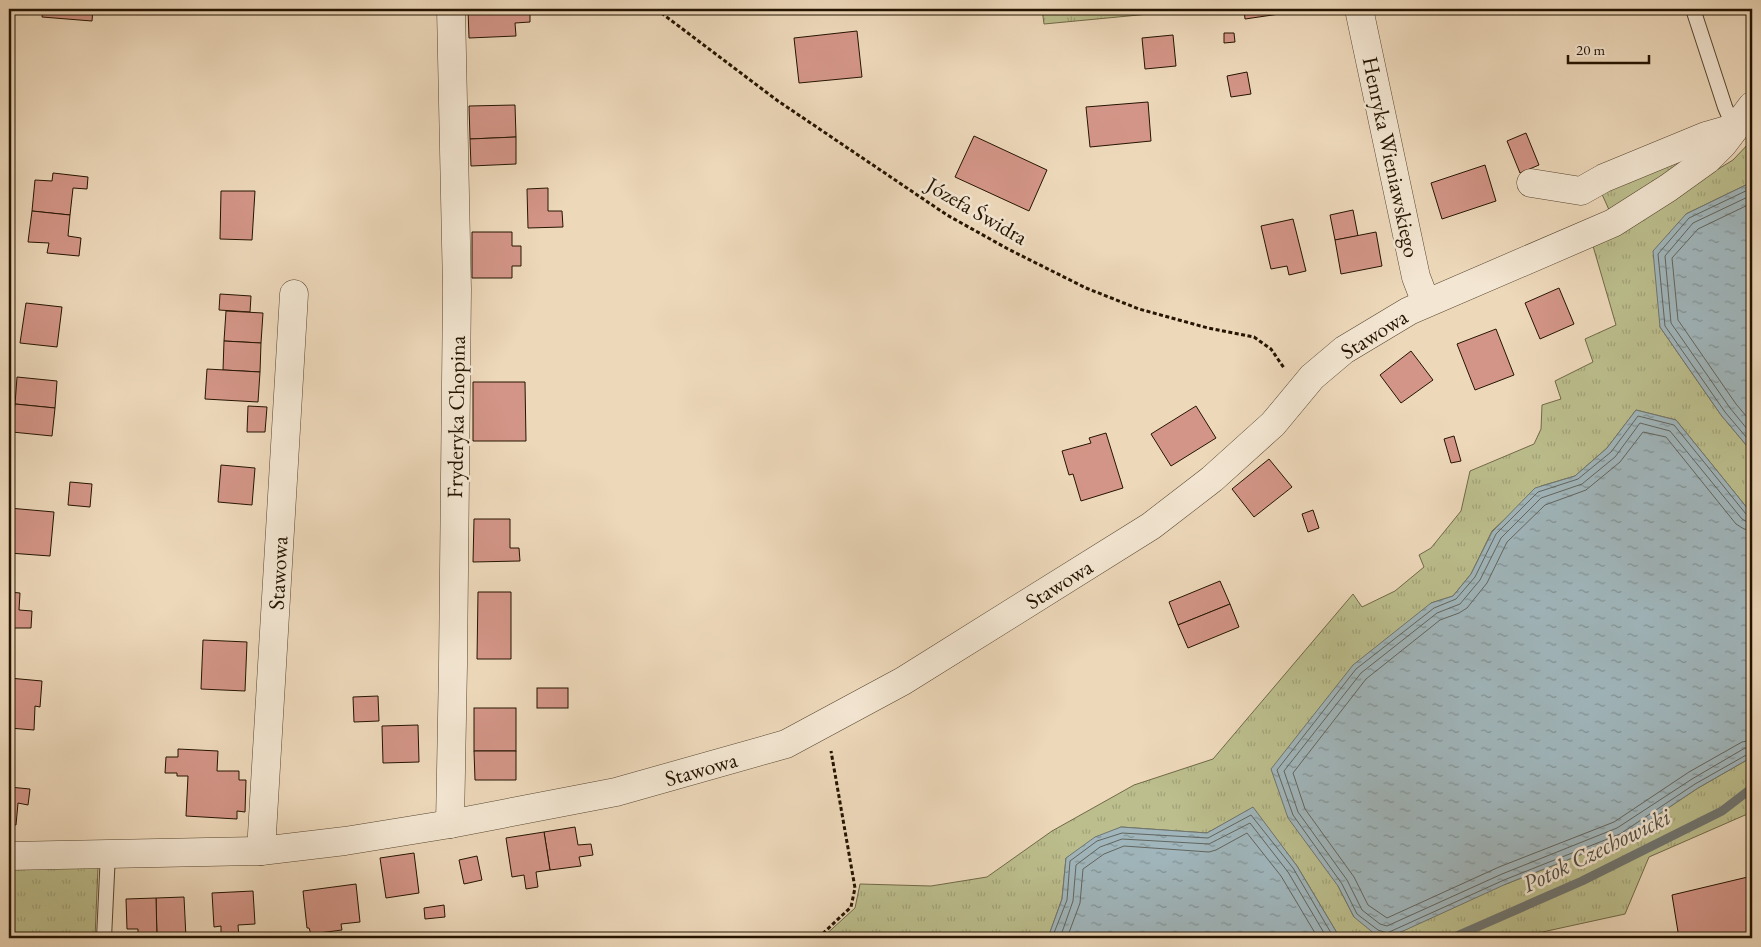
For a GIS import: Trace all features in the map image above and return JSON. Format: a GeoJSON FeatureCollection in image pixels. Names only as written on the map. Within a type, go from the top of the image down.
{"type":"FeatureCollection","features":[{"type":"Feature","properties":{"kind":"street","name":"Fryderyka Chopina"},"geometry":{"type":"LineString","coordinates":[[450,824],[457,289],[451,9]]}},
{"type":"Feature","properties":{"kind":"street","name":"Henryka Wieniawskiego"},"geometry":{"type":"LineString","coordinates":[[1359,9],[1416,277],[1426,303]]}},
{"type":"Feature","properties":{"kind":"street","name":"Stawowa"},"geometry":{"type":"LineString","coordinates":[[9,856],[261,851],[345,841],[450,824],[616,792],[786,744],[904,681],[1151,526],[1212,479],[1274,424],[1312,377],[1344,350],[1408,311],[1613,223],[1668,188],[1707,160],[1723,144],[1752,106]]}},
{"type":"Feature","properties":{"kind":"street"},"geometry":{"type":"LineString","coordinates":[[1531,183],[1581,191],[1604,178],[1706,136],[1734,128]]}},
{"type":"Feature","properties":{"kind":"street","name":"Stawowa"},"geometry":{"type":"LineString","coordinates":[[261,851],[294,294]]}},
{"type":"Feature","properties":{"kind":"lane"},"geometry":{"type":"LineString","coordinates":[[1692,9],[1734,128]]}},
{"type":"Feature","properties":{"kind":"lane"},"geometry":{"type":"LineString","coordinates":[[104,938],[108,853]]}},
{"type":"Feature","properties":{"kind":"path","name":"Józefa Świdra"},"geometry":{"type":"LineString","coordinates":[[656,9],[778,101],[940,211],[1008,250],[1086,288],[1139,309],[1208,328],[1254,337],[1271,349],[1300,392]]}},
{"type":"Feature","properties":{"kind":"path"},"geometry":{"type":"LineString","coordinates":[[818,938],[851,907],[855,888],[831,758],[830,720]]}},
{"type":"Feature","properties":{"kind":"green space"},"geometry":{"type":"Polygon","coordinates":[[[1042,9],[1202,9],[1044,24],[1042,9]]]}},
{"type":"Feature","properties":{"kind":"green space"},"geometry":{"type":"Polygon","coordinates":[[[1752,140],[1752,182],[1686,214],[1660,327],[1721,415],[1752,452],[1752,514],[1676,420],[1636,410],[1607,448],[1575,476],[1541,486],[1492,531],[1471,574],[1453,596],[1431,603],[1338,886],[1354,917],[1506,884],[1623,838],[1698,788],[1752,757],[1752,812],[1649,857],[1625,914],[1524,936],[1524,938],[1340,938],[1297,866],[1253,808],[1207,833],[1121,827],[1066,858],[1062,899],[1049,935],[1042,938],[822,938],[855,908],[860,884],[931,886],[987,877],[1052,831],[1134,785],[1213,759],[1353,594],[1362,607],[1395,591],[1424,567],[1419,555],[1431,548],[1461,511],[1470,471],[1534,444],[1541,429],[1542,405],[1561,399],[1555,381],[1593,362],[1585,339],[1616,325],[1593,246],[1733,160],[1752,140]]]}},
{"type":"Feature","properties":{"kind":"green space"},"geometry":{"type":"Polygon","coordinates":[[[1705,148],[1610,212],[1601,192],[1705,148]]]}},
{"type":"Feature","properties":{"kind":"green space"},"geometry":{"type":"Polygon","coordinates":[[[9,866],[98,867],[95,938],[9,938],[9,866]]]}},
{"type":"Feature","properties":{"kind":"water"},"geometry":{"type":"Polygon","coordinates":[[[1752,182],[1752,452],[1721,415],[1660,327],[1653,251],[1686,214],[1752,182]]]}},
{"type":"Feature","properties":{"kind":"water"},"geometry":{"type":"Polygon","coordinates":[[[1636,410],[1676,420],[1752,514],[1752,757],[1698,788],[1623,838],[1506,884],[1390,937],[1376,935],[1354,917],[1338,886],[1288,818],[1271,769],[1353,665],[1431,603],[1453,596],[1471,574],[1492,532],[1535,488],[1575,476],[1607,448],[1636,410]]]}},
{"type":"Feature","properties":{"kind":"water"},"geometry":{"type":"Polygon","coordinates":[[[1253,807],[1297,866],[1340,938],[1042,938],[1049,935],[1062,899],[1066,858],[1095,837],[1121,827],[1207,833],[1253,807]]]}},
{"type":"Feature","properties":{"kind":"building"},"geometry":{"type":"Polygon","coordinates":[[[43,9],[93,9],[92,21],[42,17],[43,9]]]}},
{"type":"Feature","properties":{"kind":"building"},"geometry":{"type":"Polygon","coordinates":[[[468,9],[530,9],[530,22],[515,23],[516,36],[469,38],[468,9]]]}},
{"type":"Feature","properties":{"kind":"building"},"geometry":{"type":"Polygon","coordinates":[[[1244,9],[1306,9],[1307,10],[1245,19],[1244,9]]]}},
{"type":"Feature","properties":{"kind":"building"},"geometry":{"type":"Polygon","coordinates":[[[857,31],[862,77],[799,83],[794,38],[857,31]]]}},
{"type":"Feature","properties":{"kind":"building"},"geometry":{"type":"Polygon","coordinates":[[[1224,33],[1234,33],[1235,42],[1224,43],[1224,33]]]}},
{"type":"Feature","properties":{"kind":"building"},"geometry":{"type":"Polygon","coordinates":[[[1173,35],[1176,66],[1145,69],[1142,38],[1173,35]]]}},
{"type":"Feature","properties":{"kind":"building"},"geometry":{"type":"Polygon","coordinates":[[[1247,72],[1251,94],[1231,97],[1227,76],[1247,72]]]}},
{"type":"Feature","properties":{"kind":"building"},"geometry":{"type":"Polygon","coordinates":[[[1148,102],[1151,141],[1090,147],[1086,107],[1148,102]]]}},
{"type":"Feature","properties":{"kind":"building"},"geometry":{"type":"Polygon","coordinates":[[[515,105],[516,137],[470,139],[469,106],[515,105]]]}},
{"type":"Feature","properties":{"kind":"building"},"geometry":{"type":"Polygon","coordinates":[[[1526,133],[1539,165],[1520,173],[1507,141],[1526,133]]]}},
{"type":"Feature","properties":{"kind":"building"},"geometry":{"type":"Polygon","coordinates":[[[974,136],[1047,170],[1029,211],[955,177],[974,136]]]}},
{"type":"Feature","properties":{"kind":"building"},"geometry":{"type":"Polygon","coordinates":[[[516,137],[516,164],[471,166],[470,139],[516,137]]]}},
{"type":"Feature","properties":{"kind":"building"},"geometry":{"type":"Polygon","coordinates":[[[1485,165],[1496,201],[1442,219],[1431,183],[1485,165]]]}},
{"type":"Feature","properties":{"kind":"building"},"geometry":{"type":"Polygon","coordinates":[[[53,173],[88,177],[87,189],[73,188],[70,215],[32,211],[35,180],[52,181],[53,173]]]}},
{"type":"Feature","properties":{"kind":"building"},"geometry":{"type":"Polygon","coordinates":[[[548,188],[548,211],[562,211],[563,227],[528,228],[527,189],[548,188]]]}},
{"type":"Feature","properties":{"kind":"building"},"geometry":{"type":"Polygon","coordinates":[[[221,191],[255,191],[252,240],[220,239],[221,191]]]}},
{"type":"Feature","properties":{"kind":"building"},"geometry":{"type":"Polygon","coordinates":[[[1353,210],[1358,236],[1335,240],[1330,215],[1353,210]]]}},
{"type":"Feature","properties":{"kind":"building"},"geometry":{"type":"Polygon","coordinates":[[[32,211],[70,215],[68,236],[81,238],[79,256],[47,253],[49,243],[28,242],[32,211]]]}},
{"type":"Feature","properties":{"kind":"building"},"geometry":{"type":"Polygon","coordinates":[[[1293,219],[1306,271],[1289,275],[1287,266],[1271,269],[1261,226],[1293,219]]]}},
{"type":"Feature","properties":{"kind":"building"},"geometry":{"type":"Polygon","coordinates":[[[472,232],[512,232],[512,246],[521,246],[521,266],[512,266],[512,278],[472,278],[472,232]]]}},
{"type":"Feature","properties":{"kind":"building"},"geometry":{"type":"Polygon","coordinates":[[[1376,232],[1382,266],[1341,274],[1335,240],[1376,232]]]}},
{"type":"Feature","properties":{"kind":"building"},"geometry":{"type":"Polygon","coordinates":[[[1559,288],[1574,324],[1540,339],[1525,303],[1559,288]]]}},
{"type":"Feature","properties":{"kind":"building"},"geometry":{"type":"Polygon","coordinates":[[[220,294],[251,296],[250,312],[219,310],[220,294]]]}},
{"type":"Feature","properties":{"kind":"building"},"geometry":{"type":"Polygon","coordinates":[[[26,303],[62,307],[57,347],[20,343],[26,303]]]}},
{"type":"Feature","properties":{"kind":"building"},"geometry":{"type":"Polygon","coordinates":[[[226,311],[263,313],[261,343],[224,341],[226,311]]]}},
{"type":"Feature","properties":{"kind":"building"},"geometry":{"type":"Polygon","coordinates":[[[1496,329],[1514,375],[1475,390],[1457,344],[1496,329]]]}},
{"type":"Feature","properties":{"kind":"building"},"geometry":{"type":"Polygon","coordinates":[[[224,341],[261,343],[260,372],[223,370],[224,341]]]}},
{"type":"Feature","properties":{"kind":"building"},"geometry":{"type":"Polygon","coordinates":[[[1411,351],[1433,380],[1401,403],[1380,375],[1411,351]]]}},
{"type":"Feature","properties":{"kind":"building"},"geometry":{"type":"Polygon","coordinates":[[[207,369],[260,372],[258,402],[205,399],[207,369]]]}},
{"type":"Feature","properties":{"kind":"building"},"geometry":{"type":"Polygon","coordinates":[[[17,377],[57,381],[55,408],[15,404],[17,377]]]}},
{"type":"Feature","properties":{"kind":"building"},"geometry":{"type":"Polygon","coordinates":[[[473,382],[525,382],[526,441],[473,441],[473,382]]]}},
{"type":"Feature","properties":{"kind":"building"},"geometry":{"type":"Polygon","coordinates":[[[15,404],[55,408],[52,436],[12,432],[15,404]]]}},
{"type":"Feature","properties":{"kind":"building"},"geometry":{"type":"Polygon","coordinates":[[[248,406],[267,407],[265,432],[247,432],[248,406]]]}},
{"type":"Feature","properties":{"kind":"building"},"geometry":{"type":"Polygon","coordinates":[[[1196,406],[1216,438],[1171,466],[1151,434],[1196,406]]]}},
{"type":"Feature","properties":{"kind":"building"},"geometry":{"type":"Polygon","coordinates":[[[1106,433],[1123,488],[1081,501],[1073,474],[1069,475],[1062,451],[1091,443],[1089,438],[1106,433]]]}},
{"type":"Feature","properties":{"kind":"building"},"geometry":{"type":"Polygon","coordinates":[[[1454,436],[1461,461],[1451,463],[1444,439],[1454,436]]]}},
{"type":"Feature","properties":{"kind":"building"},"geometry":{"type":"Polygon","coordinates":[[[1269,459],[1292,487],[1254,517],[1232,489],[1269,459]]]}},
{"type":"Feature","properties":{"kind":"building"},"geometry":{"type":"Polygon","coordinates":[[[221,465],[255,468],[252,505],[218,502],[221,465]]]}},
{"type":"Feature","properties":{"kind":"building"},"geometry":{"type":"Polygon","coordinates":[[[70,482],[92,484],[90,507],[68,505],[70,482]]]}},
{"type":"Feature","properties":{"kind":"building"},"geometry":{"type":"Polygon","coordinates":[[[9,508],[54,512],[50,556],[9,553],[9,508]]]}},
{"type":"Feature","properties":{"kind":"building"},"geometry":{"type":"Polygon","coordinates":[[[1313,510],[1319,528],[1308,532],[1302,514],[1313,510]]]}},
{"type":"Feature","properties":{"kind":"building"},"geometry":{"type":"Polygon","coordinates":[[[474,519],[510,519],[510,548],[519,548],[520,561],[473,562],[474,519]]]}},
{"type":"Feature","properties":{"kind":"building"},"geometry":{"type":"Polygon","coordinates":[[[1220,581],[1230,604],[1178,625],[1169,602],[1220,581]]]}},
{"type":"Feature","properties":{"kind":"building"},"geometry":{"type":"Polygon","coordinates":[[[9,592],[20,593],[19,610],[32,611],[31,628],[14,628],[14,630],[9,630],[9,592]]]}},
{"type":"Feature","properties":{"kind":"building"},"geometry":{"type":"Polygon","coordinates":[[[478,592],[511,592],[511,659],[477,659],[478,592]]]}},
{"type":"Feature","properties":{"kind":"building"},"geometry":{"type":"Polygon","coordinates":[[[1230,604],[1239,627],[1188,648],[1178,625],[1230,604]]]}},
{"type":"Feature","properties":{"kind":"building"},"geometry":{"type":"Polygon","coordinates":[[[203,640],[247,642],[245,691],[201,689],[203,640]]]}},
{"type":"Feature","properties":{"kind":"building"},"geometry":{"type":"Polygon","coordinates":[[[9,678],[42,681],[40,707],[35,706],[34,730],[9,728],[9,678]]]}},
{"type":"Feature","properties":{"kind":"building"},"geometry":{"type":"Polygon","coordinates":[[[537,688],[568,688],[568,708],[537,708],[537,688]]]}},
{"type":"Feature","properties":{"kind":"building"},"geometry":{"type":"Polygon","coordinates":[[[378,696],[379,721],[354,722],[353,697],[378,696]]]}},
{"type":"Feature","properties":{"kind":"building"},"geometry":{"type":"Polygon","coordinates":[[[474,708],[516,708],[516,751],[474,751],[474,708]]]}},
{"type":"Feature","properties":{"kind":"building"},"geometry":{"type":"Polygon","coordinates":[[[418,725],[419,762],[383,763],[382,726],[418,725]]]}},
{"type":"Feature","properties":{"kind":"building"},"geometry":{"type":"Polygon","coordinates":[[[178,749],[218,751],[217,771],[239,771],[239,780],[246,780],[245,812],[237,811],[237,819],[186,816],[188,776],[177,776],[177,773],[165,773],[166,757],[178,757],[178,749]]]}},
{"type":"Feature","properties":{"kind":"building"},"geometry":{"type":"Polygon","coordinates":[[[474,751],[516,751],[516,780],[475,780],[474,751]]]}},
{"type":"Feature","properties":{"kind":"building"},"geometry":{"type":"Polygon","coordinates":[[[9,787],[30,789],[28,805],[18,803],[16,825],[9,824],[9,787]]]}},
{"type":"Feature","properties":{"kind":"building"},"geometry":{"type":"Polygon","coordinates":[[[575,827],[578,845],[591,844],[593,855],[579,857],[581,866],[550,870],[544,832],[575,827]]]}},
{"type":"Feature","properties":{"kind":"building"},"geometry":{"type":"Polygon","coordinates":[[[544,832],[550,870],[536,872],[538,887],[526,889],[524,875],[512,877],[506,838],[544,832]]]}},
{"type":"Feature","properties":{"kind":"building"},"geometry":{"type":"Polygon","coordinates":[[[414,853],[419,893],[386,898],[380,858],[414,853]]]}},
{"type":"Feature","properties":{"kind":"building"},"geometry":{"type":"Polygon","coordinates":[[[477,856],[482,880],[464,884],[459,860],[477,856]]]}},
{"type":"Feature","properties":{"kind":"building"},"geometry":{"type":"Polygon","coordinates":[[[1752,876],[1752,938],[1679,938],[1672,895],[1752,876]]]}},
{"type":"Feature","properties":{"kind":"building"},"geometry":{"type":"Polygon","coordinates":[[[356,884],[360,922],[341,924],[342,930],[311,934],[309,928],[307,928],[303,891],[356,884]]]}},
{"type":"Feature","properties":{"kind":"building"},"geometry":{"type":"Polygon","coordinates":[[[253,891],[255,924],[238,925],[239,938],[221,938],[221,926],[214,927],[212,893],[253,891]]]}},
{"type":"Feature","properties":{"kind":"building"},"geometry":{"type":"Polygon","coordinates":[[[184,897],[186,938],[157,938],[156,898],[184,897]]]}},
{"type":"Feature","properties":{"kind":"building"},"geometry":{"type":"Polygon","coordinates":[[[156,898],[157,938],[138,938],[138,929],[127,929],[126,899],[156,898]]]}},
{"type":"Feature","properties":{"kind":"building"},"geometry":{"type":"Polygon","coordinates":[[[444,905],[445,917],[425,919],[424,908],[444,905]]]}},
{"type":"Feature","properties":{"kind":"waterway","name":"Potok Czechowicki"},"geometry":{"type":"LineString","coordinates":[[1452,938],[1582,881],[1722,811],[1752,788]]}}]}
